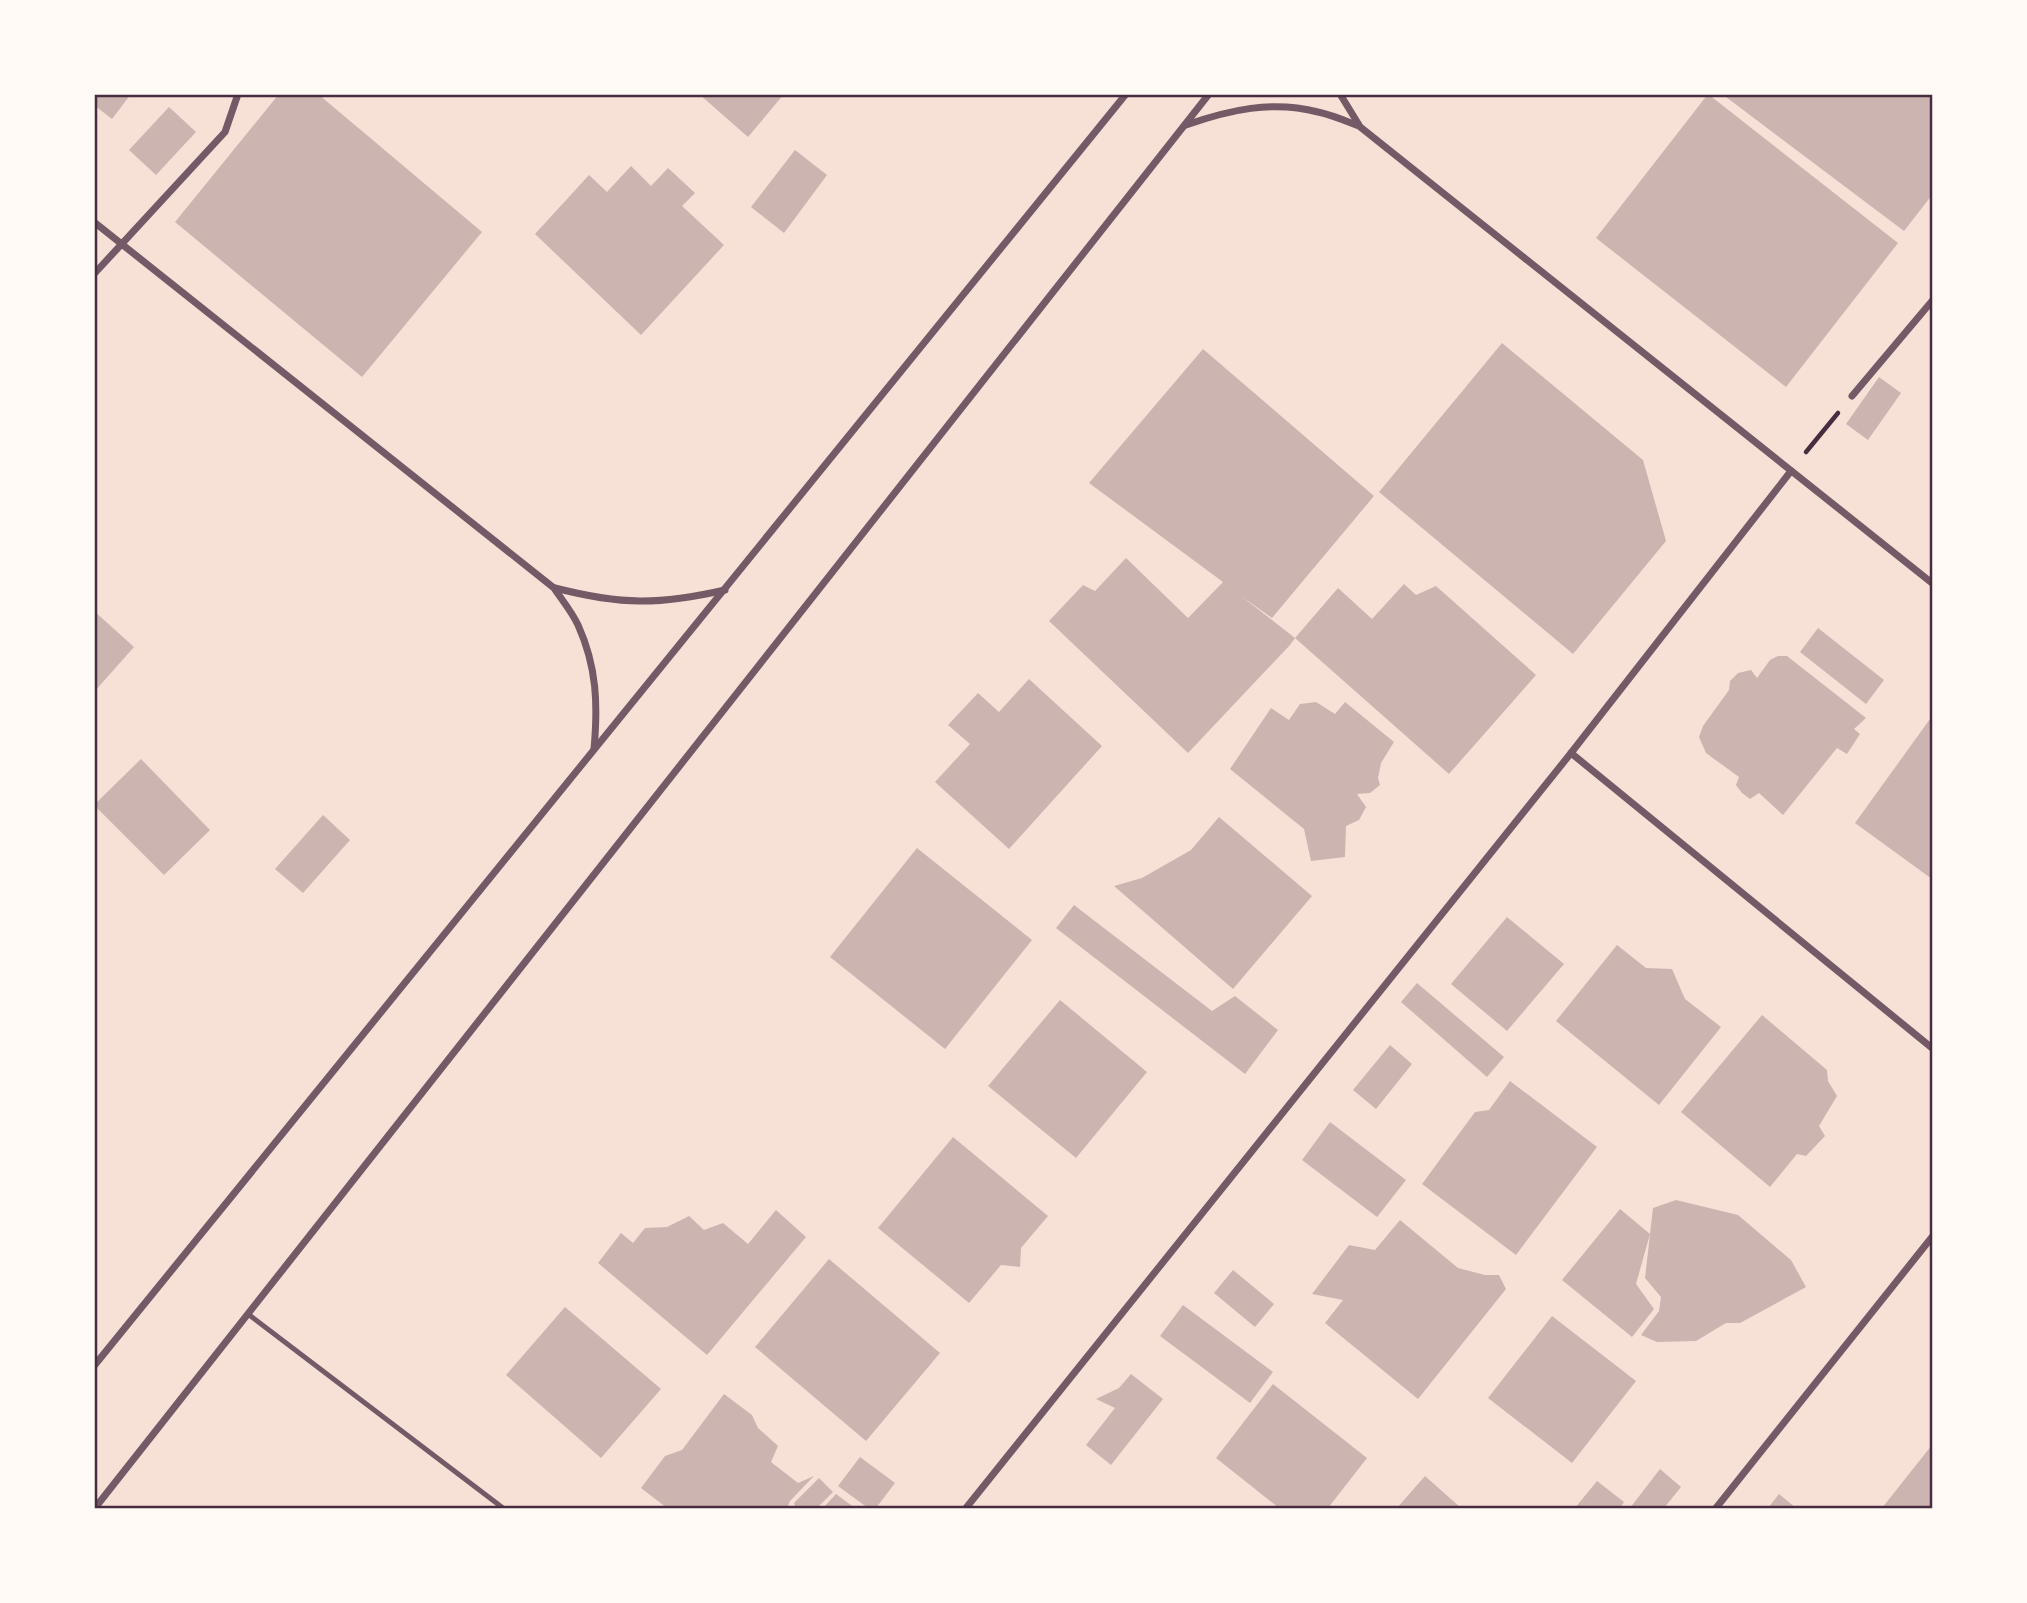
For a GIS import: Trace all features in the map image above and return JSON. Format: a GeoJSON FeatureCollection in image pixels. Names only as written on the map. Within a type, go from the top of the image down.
{"type":"FeatureCollection","features":[{"type":"Feature","properties":{"kind":"street"},"geometry":{"type":"LineString","coordinates":[[94,274],[225,132],[238,94]]}},
{"type":"Feature","properties":{"kind":"street"},"geometry":{"type":"LineString","coordinates":[[94,1366],[1126,94]]}},
{"type":"Feature","properties":{"kind":"street"},"geometry":{"type":"LineString","coordinates":[[95,1508],[1209,94]]}},
{"type":"Feature","properties":{"kind":"street"},"geometry":{"type":"LineString","coordinates":[[1340,94],[1359,126]]}},
{"type":"Feature","properties":{"kind":"street"},"geometry":{"type":"LineString","coordinates":[[1185,125],[1227,111],[1272,106],[1317,111],[1359,126],[1933,583]]}},
{"type":"Feature","properties":{"kind":"street"},"geometry":{"type":"LineString","coordinates":[[94,222],[554,588],[577,624],[592,664],[597,707],[594,750]]}},
{"type":"Feature","properties":{"kind":"street"},"geometry":{"type":"LineString","coordinates":[[1852,396],[1933,301]]}},
{"type":"Feature","properties":{"kind":"street"},"geometry":{"type":"LineString","coordinates":[[966,1508],[1571,753],[1791,471]]}},
{"type":"Feature","properties":{"kind":"street"},"geometry":{"type":"LineString","coordinates":[[554,588],[597,599],[640,602],[683,599],[725,590]]}},
{"type":"Feature","properties":{"kind":"street"},"geometry":{"type":"LineString","coordinates":[[1571,753],[1933,1048]]}},
{"type":"Feature","properties":{"kind":"street"},"geometry":{"type":"LineString","coordinates":[[1716,1508],[1933,1237]]}},
{"type":"Feature","properties":{"kind":"lane"},"geometry":{"type":"LineString","coordinates":[[248,1314],[503,1508]]}},
{"type":"Feature","properties":{"kind":"path"},"geometry":{"type":"LineString","coordinates":[[1791,471],[1852,396]]}},
{"type":"Feature","properties":{"kind":"building"},"geometry":{"type":"Polygon","coordinates":[[[94,94],[131,94],[112,119],[94,105],[94,94]]]}},
{"type":"Feature","properties":{"kind":"building"},"geometry":{"type":"Polygon","coordinates":[[[279,94],[318,94],[482,232],[362,377],[175,222],[279,94]]]}},
{"type":"Feature","properties":{"kind":"building"},"geometry":{"type":"Polygon","coordinates":[[[699,94],[784,94],[748,137],[699,94]]]}},
{"type":"Feature","properties":{"kind":"building"},"geometry":{"type":"Polygon","coordinates":[[[1708,94],[1898,243],[1786,387],[1596,238],[1708,94]]]}},
{"type":"Feature","properties":{"kind":"building"},"geometry":{"type":"Polygon","coordinates":[[[1728,94],[1932,94],[1932,195],[1904,231],[1726,97],[1728,94]]]}},
{"type":"Feature","properties":{"kind":"building"},"geometry":{"type":"Polygon","coordinates":[[[169,107],[196,132],[156,175],[129,150],[169,107]]]}},
{"type":"Feature","properties":{"kind":"building"},"geometry":{"type":"Polygon","coordinates":[[[795,150],[827,175],[784,233],[751,207],[795,150]]]}},
{"type":"Feature","properties":{"kind":"building"},"geometry":{"type":"Polygon","coordinates":[[[631,166],[651,186],[668,168],[695,193],[682,206],[724,245],[641,335],[535,234],[589,175],[607,192],[631,166]]]}},
{"type":"Feature","properties":{"kind":"building"},"geometry":{"type":"Polygon","coordinates":[[[1502,343],[1643,460],[1666,541],[1573,654],[1379,492],[1502,343]]]}},
{"type":"Feature","properties":{"kind":"building"},"geometry":{"type":"Polygon","coordinates":[[[1203,349],[1374,496],[1272,618],[1241,596],[1295,638],[1188,753],[1049,621],[1083,585],[1095,591],[1126,558],[1188,618],[1223,582],[1089,483],[1203,349]]]}},
{"type":"Feature","properties":{"kind":"building"},"geometry":{"type":"Polygon","coordinates":[[[1879,377],[1901,393],[1868,440],[1846,424],[1879,377]]]}},
{"type":"Feature","properties":{"kind":"building"},"geometry":{"type":"Polygon","coordinates":[[[1404,584],[1416,595],[1436,586],[1536,675],[1449,774],[1295,638],[1338,588],[1372,619],[1404,584]]]}},
{"type":"Feature","properties":{"kind":"building"},"geometry":{"type":"Polygon","coordinates":[[[94,611],[134,647],[94,692],[94,611]]]}},
{"type":"Feature","properties":{"kind":"building"},"geometry":{"type":"Polygon","coordinates":[[[1818,628],[1884,680],[1866,704],[1800,652],[1818,628]]]}},
{"type":"Feature","properties":{"kind":"building"},"geometry":{"type":"Polygon","coordinates":[[[1787,656],[1866,718],[1854,729],[1860,734],[1847,754],[1837,748],[1783,815],[1759,793],[1750,799],[1742,793],[1736,785],[1739,777],[1706,753],[1699,737],[1703,726],[1729,690],[1730,681],[1738,673],[1751,670],[1757,678],[1770,660],[1787,656]]]}},
{"type":"Feature","properties":{"kind":"building"},"geometry":{"type":"Polygon","coordinates":[[[1029,679],[1102,746],[1009,849],[935,782],[970,744],[948,725],[978,693],[999,712],[1029,679]]]}},
{"type":"Feature","properties":{"kind":"building"},"geometry":{"type":"Polygon","coordinates":[[[1316,702],[1335,714],[1345,702],[1394,742],[1381,763],[1378,778],[1380,785],[1370,793],[1357,794],[1366,807],[1359,820],[1346,826],[1345,857],[1311,861],[1304,829],[1230,769],[1271,708],[1289,720],[1300,704],[1316,702]]]}},
{"type":"Feature","properties":{"kind":"building"},"geometry":{"type":"Polygon","coordinates":[[[1930,719],[1932,720],[1932,879],[1855,823],[1930,719]]]}},
{"type":"Feature","properties":{"kind":"building"},"geometry":{"type":"Polygon","coordinates":[[[141,759],[210,830],[164,875],[94,805],[141,759]]]}},
{"type":"Feature","properties":{"kind":"building"},"geometry":{"type":"Polygon","coordinates":[[[323,815],[350,840],[303,893],[275,869],[323,815]]]}},
{"type":"Feature","properties":{"kind":"building"},"geometry":{"type":"Polygon","coordinates":[[[1219,817],[1312,896],[1233,989],[1114,886],[1142,878],[1191,850],[1219,817]]]}},
{"type":"Feature","properties":{"kind":"building"},"geometry":{"type":"Polygon","coordinates":[[[917,848],[1032,940],[945,1049],[830,957],[917,848]]]}},
{"type":"Feature","properties":{"kind":"building"},"geometry":{"type":"Polygon","coordinates":[[[1074,905],[1212,1011],[1235,996],[1278,1030],[1245,1074],[1056,928],[1074,905]]]}},
{"type":"Feature","properties":{"kind":"building"},"geometry":{"type":"Polygon","coordinates":[[[1507,917],[1564,964],[1507,1031],[1451,984],[1507,917]]]}},
{"type":"Feature","properties":{"kind":"building"},"geometry":{"type":"Polygon","coordinates":[[[1617,945],[1646,968],[1672,969],[1685,999],[1721,1027],[1659,1105],[1556,1021],[1617,945]]]}},
{"type":"Feature","properties":{"kind":"building"},"geometry":{"type":"Polygon","coordinates":[[[1417,983],[1504,1057],[1487,1077],[1401,1002],[1417,983]]]}},
{"type":"Feature","properties":{"kind":"building"},"geometry":{"type":"Polygon","coordinates":[[[1060,1000],[1147,1072],[1076,1158],[988,1086],[1060,1000]]]}},
{"type":"Feature","properties":{"kind":"building"},"geometry":{"type":"Polygon","coordinates":[[[1762,1015],[1827,1070],[1828,1081],[1837,1096],[1819,1126],[1825,1136],[1806,1156],[1797,1154],[1770,1187],[1681,1112],[1762,1015]]]}},
{"type":"Feature","properties":{"kind":"building"},"geometry":{"type":"Polygon","coordinates":[[[1390,1045],[1412,1064],[1376,1109],[1353,1090],[1390,1045]]]}},
{"type":"Feature","properties":{"kind":"building"},"geometry":{"type":"Polygon","coordinates":[[[1510,1081],[1597,1147],[1516,1255],[1422,1184],[1475,1112],[1489,1110],[1510,1081]]]}},
{"type":"Feature","properties":{"kind":"building"},"geometry":{"type":"Polygon","coordinates":[[[1330,1122],[1406,1180],[1377,1217],[1302,1160],[1330,1122]]]}},
{"type":"Feature","properties":{"kind":"building"},"geometry":{"type":"Polygon","coordinates":[[[953,1137],[1048,1216],[1021,1248],[1020,1267],[1001,1265],[969,1303],[878,1228],[953,1137]]]}},
{"type":"Feature","properties":{"kind":"building"},"geometry":{"type":"Polygon","coordinates":[[[1676,1200],[1738,1215],[1791,1260],[1806,1287],[1740,1323],[1726,1323],[1696,1341],[1657,1342],[1641,1335],[1659,1311],[1661,1297],[1645,1278],[1653,1208],[1676,1200]]]}},
{"type":"Feature","properties":{"kind":"building"},"geometry":{"type":"Polygon","coordinates":[[[1620,1209],[1650,1234],[1636,1284],[1654,1309],[1632,1337],[1562,1280],[1620,1209]]]}},
{"type":"Feature","properties":{"kind":"building"},"geometry":{"type":"Polygon","coordinates":[[[776,1210],[806,1237],[707,1355],[598,1263],[621,1233],[633,1243],[645,1228],[667,1227],[689,1216],[704,1230],[723,1223],[748,1244],[776,1210]]]}},
{"type":"Feature","properties":{"kind":"building"},"geometry":{"type":"Polygon","coordinates":[[[1400,1220],[1458,1268],[1485,1275],[1499,1275],[1506,1289],[1418,1399],[1325,1323],[1343,1300],[1312,1294],[1349,1245],[1375,1250],[1400,1220]]]}},
{"type":"Feature","properties":{"kind":"building"},"geometry":{"type":"Polygon","coordinates":[[[829,1259],[940,1353],[866,1441],[755,1347],[829,1259]]]}},
{"type":"Feature","properties":{"kind":"building"},"geometry":{"type":"Polygon","coordinates":[[[1233,1270],[1274,1304],[1255,1327],[1214,1293],[1233,1270]]]}},
{"type":"Feature","properties":{"kind":"building"},"geometry":{"type":"Polygon","coordinates":[[[1183,1305],[1273,1372],[1250,1403],[1160,1336],[1183,1305]]]}},
{"type":"Feature","properties":{"kind":"building"},"geometry":{"type":"Polygon","coordinates":[[[565,1307],[661,1389],[601,1458],[506,1375],[565,1307]]]}},
{"type":"Feature","properties":{"kind":"building"},"geometry":{"type":"Polygon","coordinates":[[[1552,1316],[1636,1381],[1572,1463],[1488,1398],[1552,1316]]]}},
{"type":"Feature","properties":{"kind":"building"},"geometry":{"type":"Polygon","coordinates":[[[1131,1374],[1163,1399],[1111,1465],[1086,1445],[1115,1408],[1096,1399],[1119,1388],[1131,1374]]]}},
{"type":"Feature","properties":{"kind":"building"},"geometry":{"type":"Polygon","coordinates":[[[1273,1384],[1367,1458],[1328,1508],[1279,1508],[1216,1458],[1273,1384]]]}},
{"type":"Feature","properties":{"kind":"building"},"geometry":{"type":"Polygon","coordinates":[[[724,1394],[752,1415],[758,1428],[778,1446],[771,1462],[798,1483],[814,1476],[790,1501],[787,1508],[667,1508],[641,1488],[665,1456],[682,1450],[724,1394]]]}},
{"type":"Feature","properties":{"kind":"building"},"geometry":{"type":"Polygon","coordinates":[[[1932,1445],[1932,1508],[1882,1508],[1932,1445]]]}},
{"type":"Feature","properties":{"kind":"building"},"geometry":{"type":"Polygon","coordinates":[[[860,1457],[895,1483],[876,1508],[868,1508],[838,1486],[860,1457]]]}},
{"type":"Feature","properties":{"kind":"building"},"geometry":{"type":"Polygon","coordinates":[[[1660,1469],[1681,1487],[1664,1508],[1630,1508],[1660,1469]]]}},
{"type":"Feature","properties":{"kind":"building"},"geometry":{"type":"Polygon","coordinates":[[[1425,1476],[1461,1508],[1397,1508],[1425,1476]]]}},
{"type":"Feature","properties":{"kind":"building"},"geometry":{"type":"Polygon","coordinates":[[[819,1478],[833,1492],[817,1508],[796,1508],[794,1503],[819,1478]]]}},
{"type":"Feature","properties":{"kind":"building"},"geometry":{"type":"Polygon","coordinates":[[[1597,1481],[1624,1502],[1620,1508],[1575,1508],[1597,1481]]]}},
{"type":"Feature","properties":{"kind":"building"},"geometry":{"type":"Polygon","coordinates":[[[836,1494],[855,1508],[823,1508],[836,1494]]]}},
{"type":"Feature","properties":{"kind":"building"},"geometry":{"type":"Polygon","coordinates":[[[1779,1494],[1796,1508],[1768,1508],[1779,1494]]]}}]}
